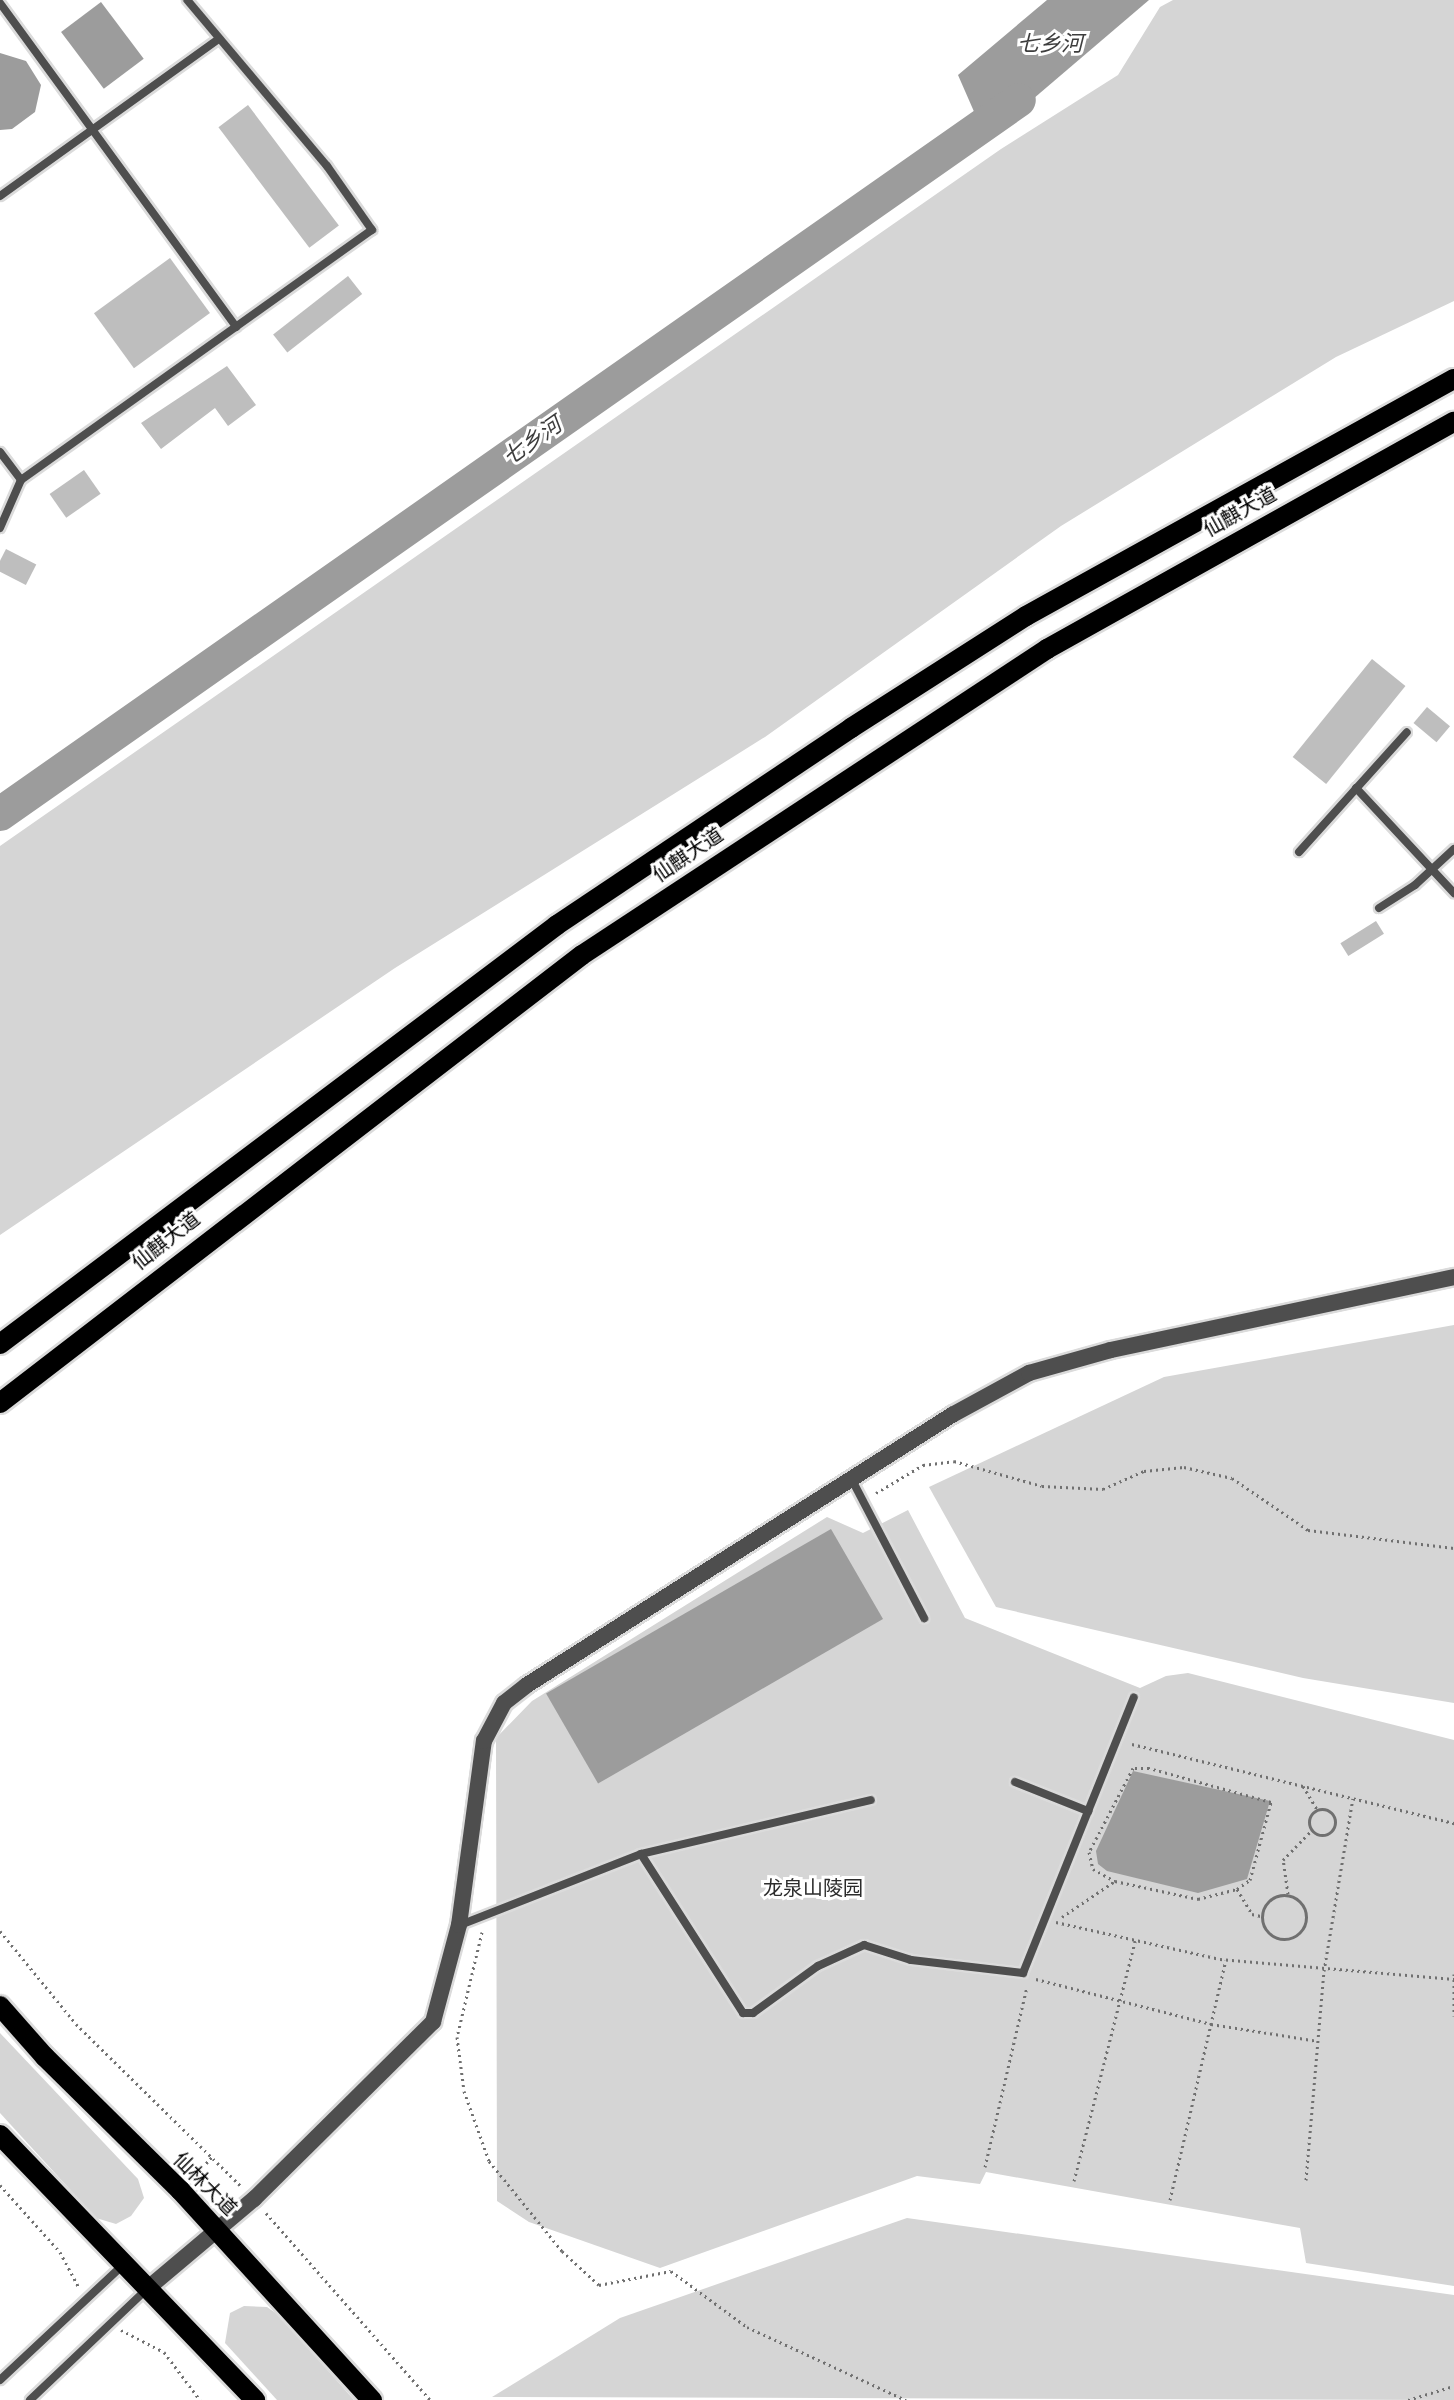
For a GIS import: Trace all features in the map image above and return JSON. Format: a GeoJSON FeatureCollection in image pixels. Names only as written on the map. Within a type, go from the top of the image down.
{"type":"FeatureCollection","features":[{"type":"Feature","properties":{"kind":"main road","name":"仙麒大道"},"geometry":{"type":"LineString","coordinates":[[0,1344],[557,925],[851,728],[1053,601],[1454,379]]}},
{"type":"Feature","properties":{"kind":"main road","name":"仙麒大道"},"geometry":{"type":"LineString","coordinates":[[0,1403],[582,955],[1047,649],[1454,422]]}},
{"type":"Feature","properties":{"kind":"main road","name":"仙林大道"},"geometry":{"type":"LineString","coordinates":[[0,2006],[216,2228],[372,2400]]}},
{"type":"Feature","properties":{"kind":"main road"},"geometry":{"type":"LineString","coordinates":[[0,2135],[255,2400]]}},
{"type":"Feature","properties":{"kind":"street"},"geometry":{"type":"LineString","coordinates":[[147,2289],[254,2199],[417,2043],[443,1995],[459,1925],[482,1752],[492,1719],[504,1703],[852,1480],[1029,1373],[1111,1350],[1454,1277]]}},
{"type":"Feature","properties":{"kind":"lane"},"geometry":{"type":"LineString","coordinates":[[0,528],[21,480],[372,230],[327,166],[217,40],[187,0]]}},
{"type":"Feature","properties":{"kind":"lane"},"geometry":{"type":"LineString","coordinates":[[0,3],[236,327]]}},
{"type":"Feature","properties":{"kind":"lane"},"geometry":{"type":"LineString","coordinates":[[0,196],[217,40]]}},
{"type":"Feature","properties":{"kind":"lane"},"geometry":{"type":"LineString","coordinates":[[0,452],[21,480]]}},
{"type":"Feature","properties":{"kind":"lane"},"geometry":{"type":"LineString","coordinates":[[1299,852],[1407,732]]}},
{"type":"Feature","properties":{"kind":"lane"},"geometry":{"type":"LineString","coordinates":[[1356,788],[1454,893]]}},
{"type":"Feature","properties":{"kind":"lane"},"geometry":{"type":"LineString","coordinates":[[1379,908],[1434,869],[1454,849]]}},
{"type":"Feature","properties":{"kind":"lane"},"geometry":{"type":"LineString","coordinates":[[852,1480],[924,1618]]}},
{"type":"Feature","properties":{"kind":"lane"},"geometry":{"type":"LineString","coordinates":[[641,1854],[743,2013],[753,2013],[818,1966],[864,1945],[911,1960],[1023,1973],[1039,1933],[1049,1920],[1134,1697]]}},
{"type":"Feature","properties":{"kind":"lane"},"geometry":{"type":"LineString","coordinates":[[1015,1782],[1088,1811]]}},
{"type":"Feature","properties":{"kind":"lane"},"geometry":{"type":"LineString","coordinates":[[459,1925],[487,1917],[641,1854],[871,1800]]}},
{"type":"Feature","properties":{"kind":"lane"},"geometry":{"type":"LineString","coordinates":[[0,2380],[123,2264]]}},
{"type":"Feature","properties":{"kind":"lane"},"geometry":{"type":"LineString","coordinates":[[30,2400],[147,2289]]}},
{"type":"Feature","properties":{"kind":"path"},"geometry":{"type":"LineString","coordinates":[[862,1501],[923,1465],[954,1461],[1042,1486],[1103,1489],[1144,1471],[1184,1467],[1232,1478],[1308,1530],[1454,1548]]}},
{"type":"Feature","properties":{"kind":"path"},"geometry":{"type":"LineString","coordinates":[[1117,1740],[1454,1823]]}},
{"type":"Feature","properties":{"kind":"path"},"geometry":{"type":"LineString","coordinates":[[1149,1768],[1271,1802],[1250,1880],[1237,1889],[1198,1899],[1115,1881],[1093,1869],[1089,1852],[1127,1773],[1149,1768]]}},
{"type":"Feature","properties":{"kind":"path"},"geometry":{"type":"LineString","coordinates":[[1303,1786],[1317,1809]]}},
{"type":"Feature","properties":{"kind":"path"},"geometry":{"type":"LineString","coordinates":[[1306,2180],[1324,1971],[1353,1798]]}},
{"type":"Feature","properties":{"kind":"path"},"geometry":{"type":"LineString","coordinates":[[1312,1830],[1310,1817],[1317,1809]]}},
{"type":"Feature","properties":{"kind":"path"},"geometry":{"type":"LineString","coordinates":[[1312,1830],[1327,1835],[1335,1828],[1328,1810],[1317,1809]]}},
{"type":"Feature","properties":{"kind":"path"},"geometry":{"type":"LineString","coordinates":[[1288,1894],[1283,1860],[1312,1830]]}},
{"type":"Feature","properties":{"kind":"path"},"geometry":{"type":"LineString","coordinates":[[1039,1933],[1049,1920],[1115,1881]]}},
{"type":"Feature","properties":{"kind":"path"},"geometry":{"type":"LineString","coordinates":[[1237,1889],[1252,1914],[1261,1916]]}},
{"type":"Feature","properties":{"kind":"path"},"geometry":{"type":"LineString","coordinates":[[1288,1894],[1303,1904],[1307,1922],[1297,1937],[1279,1940],[1264,1930],[1261,1916],[1270,1898],[1288,1894]]}},
{"type":"Feature","properties":{"kind":"path"},"geometry":{"type":"LineString","coordinates":[[487,1917],[457,2037],[464,2091],[489,2161],[562,2251],[599,2285],[671,2271],[747,2327],[906,2400]]}},
{"type":"Feature","properties":{"kind":"path"},"geometry":{"type":"LineString","coordinates":[[1049,1920],[1226,1960],[1324,1971],[1454,1977],[1454,2016]]}},
{"type":"Feature","properties":{"kind":"path"},"geometry":{"type":"LineString","coordinates":[[0,1931],[76,2024],[247,2191]]}},
{"type":"Feature","properties":{"kind":"path"},"geometry":{"type":"LineString","coordinates":[[1074,2181],[1136,1940]]}},
{"type":"Feature","properties":{"kind":"path"},"geometry":{"type":"LineString","coordinates":[[1170,2200],[1226,1960]]}},
{"type":"Feature","properties":{"kind":"path"},"geometry":{"type":"LineString","coordinates":[[985,2167],[1029,1977],[1211,2024],[1318,2041]]}},
{"type":"Feature","properties":{"kind":"path"},"geometry":{"type":"LineString","coordinates":[[198,2172],[212,2157]]}},
{"type":"Feature","properties":{"kind":"path"},"geometry":{"type":"LineString","coordinates":[[0,2185],[60,2252],[79,2287]]}},
{"type":"Feature","properties":{"kind":"path"},"geometry":{"type":"LineString","coordinates":[[265,2211],[430,2400]]}},
{"type":"Feature","properties":{"kind":"path"},"geometry":{"type":"LineString","coordinates":[[119,2328],[164,2352],[200,2400]]}},
{"type":"Feature","properties":{"kind":"path"},"geometry":{"type":"LineString","coordinates":[[1408,2400],[1454,2386]]}},
{"type":"Feature","properties":{"kind":"green space"},"geometry":{"type":"Polygon","coordinates":[[[1173,0],[1454,0],[1454,301],[1336,357],[1061,526],[765,737],[395,968],[0,1235],[0,846],[1001,149],[1118,75],[1160,7],[1173,0]]]}},
{"type":"Feature","properties":{"kind":"green space"},"geometry":{"type":"Polygon","coordinates":[[[1454,1325],[1454,1703],[1303,1678],[996,1607],[929,1487],[1164,1377],[1454,1325]]]}},
{"type":"Feature","properties":{"kind":"green space","name":"龙泉山陵园"},"geometry":{"type":"Polygon","coordinates":[[[908,1510],[965,1618],[1140,1688],[1166,1676],[1188,1673],[1454,1740],[1454,2286],[1306,2263],[1300,2228],[986,2172],[980,2184],[917,2176],[660,2268],[529,2222],[497,2201],[496,1738],[532,1701],[827,1517],[863,1533],[908,1510]]]}},
{"type":"Feature","properties":{"kind":"green space"},"geometry":{"type":"Polygon","coordinates":[[[0,2033],[138,2179],[144,2198],[131,2216],[116,2224],[96,2218],[0,2113],[0,2033]]]}},
{"type":"Feature","properties":{"kind":"green space"},"geometry":{"type":"Polygon","coordinates":[[[907,2218],[1454,2295],[1454,2400],[492,2397],[620,2318],[907,2218]]]}},
{"type":"Feature","properties":{"kind":"green space"},"geometry":{"type":"Polygon","coordinates":[[[244,2306],[267,2307],[280,2316],[354,2400],[277,2400],[225,2343],[230,2313],[244,2306]]]}},
{"type":"Feature","properties":{"kind":"water","name":"七乡河"},"geometry":{"type":"Polygon","coordinates":[[[1047,0],[1149,0],[986,139],[958,75],[1047,0]]]}},
{"type":"Feature","properties":{"kind":"water"},"geometry":{"type":"Polygon","coordinates":[[[101,2],[144,59],[104,89],[61,32],[101,2]]]}},
{"type":"Feature","properties":{"kind":"water"},"geometry":{"type":"Polygon","coordinates":[[[0,53],[26,61],[41,85],[35,112],[12,129],[0,130],[0,53]]]}},
{"type":"Feature","properties":{"kind":"water"},"geometry":{"type":"Polygon","coordinates":[[[831,1529],[883,1619],[598,1784],[546,1694],[831,1529]]]}},
{"type":"Feature","properties":{"kind":"water"},"geometry":{"type":"Polygon","coordinates":[[[1133,1771],[1270,1801],[1247,1879],[1198,1893],[1107,1871],[1098,1864],[1096,1851],[1133,1771]]]}},
{"type":"Feature","properties":{"kind":"building"},"geometry":{"type":"Polygon","coordinates":[[[248,105],[339,226],[309,248],[218,127],[248,105]]]}},
{"type":"Feature","properties":{"kind":"building"},"geometry":{"type":"Polygon","coordinates":[[[170,258],[210,313],[134,368],[94,313],[170,258]]]}},
{"type":"Feature","properties":{"kind":"building"},"geometry":{"type":"Polygon","coordinates":[[[348,276],[362,294],[287,353],[273,334],[348,276]]]}},
{"type":"Feature","properties":{"kind":"building"},"geometry":{"type":"Polygon","coordinates":[[[227,366],[256,405],[228,426],[215,408],[161,449],[141,423],[227,366]]]}},
{"type":"Feature","properties":{"kind":"building"},"geometry":{"type":"Polygon","coordinates":[[[84,470],[101,494],[66,518],[50,494],[84,470]]]}},
{"type":"Feature","properties":{"kind":"building"},"geometry":{"type":"Polygon","coordinates":[[[6,549],[36,564],[26,585],[0,572],[0,561],[6,549]]]}},
{"type":"Feature","properties":{"kind":"building"},"geometry":{"type":"Polygon","coordinates":[[[1372,659],[1405,686],[1326,784],[1293,757],[1372,659]]]}},
{"type":"Feature","properties":{"kind":"building"},"geometry":{"type":"Polygon","coordinates":[[[1427,707],[1450,726],[1436,742],[1414,723],[1427,707]]]}},
{"type":"Feature","properties":{"kind":"building"},"geometry":{"type":"Polygon","coordinates":[[[1376,921],[1384,934],[1348,956],[1340,943],[1376,921]]]}},
{"type":"Feature","properties":{"kind":"waterway","name":"七乡河"},"geometry":{"type":"LineString","coordinates":[[0,814],[1019,100]]}}]}
